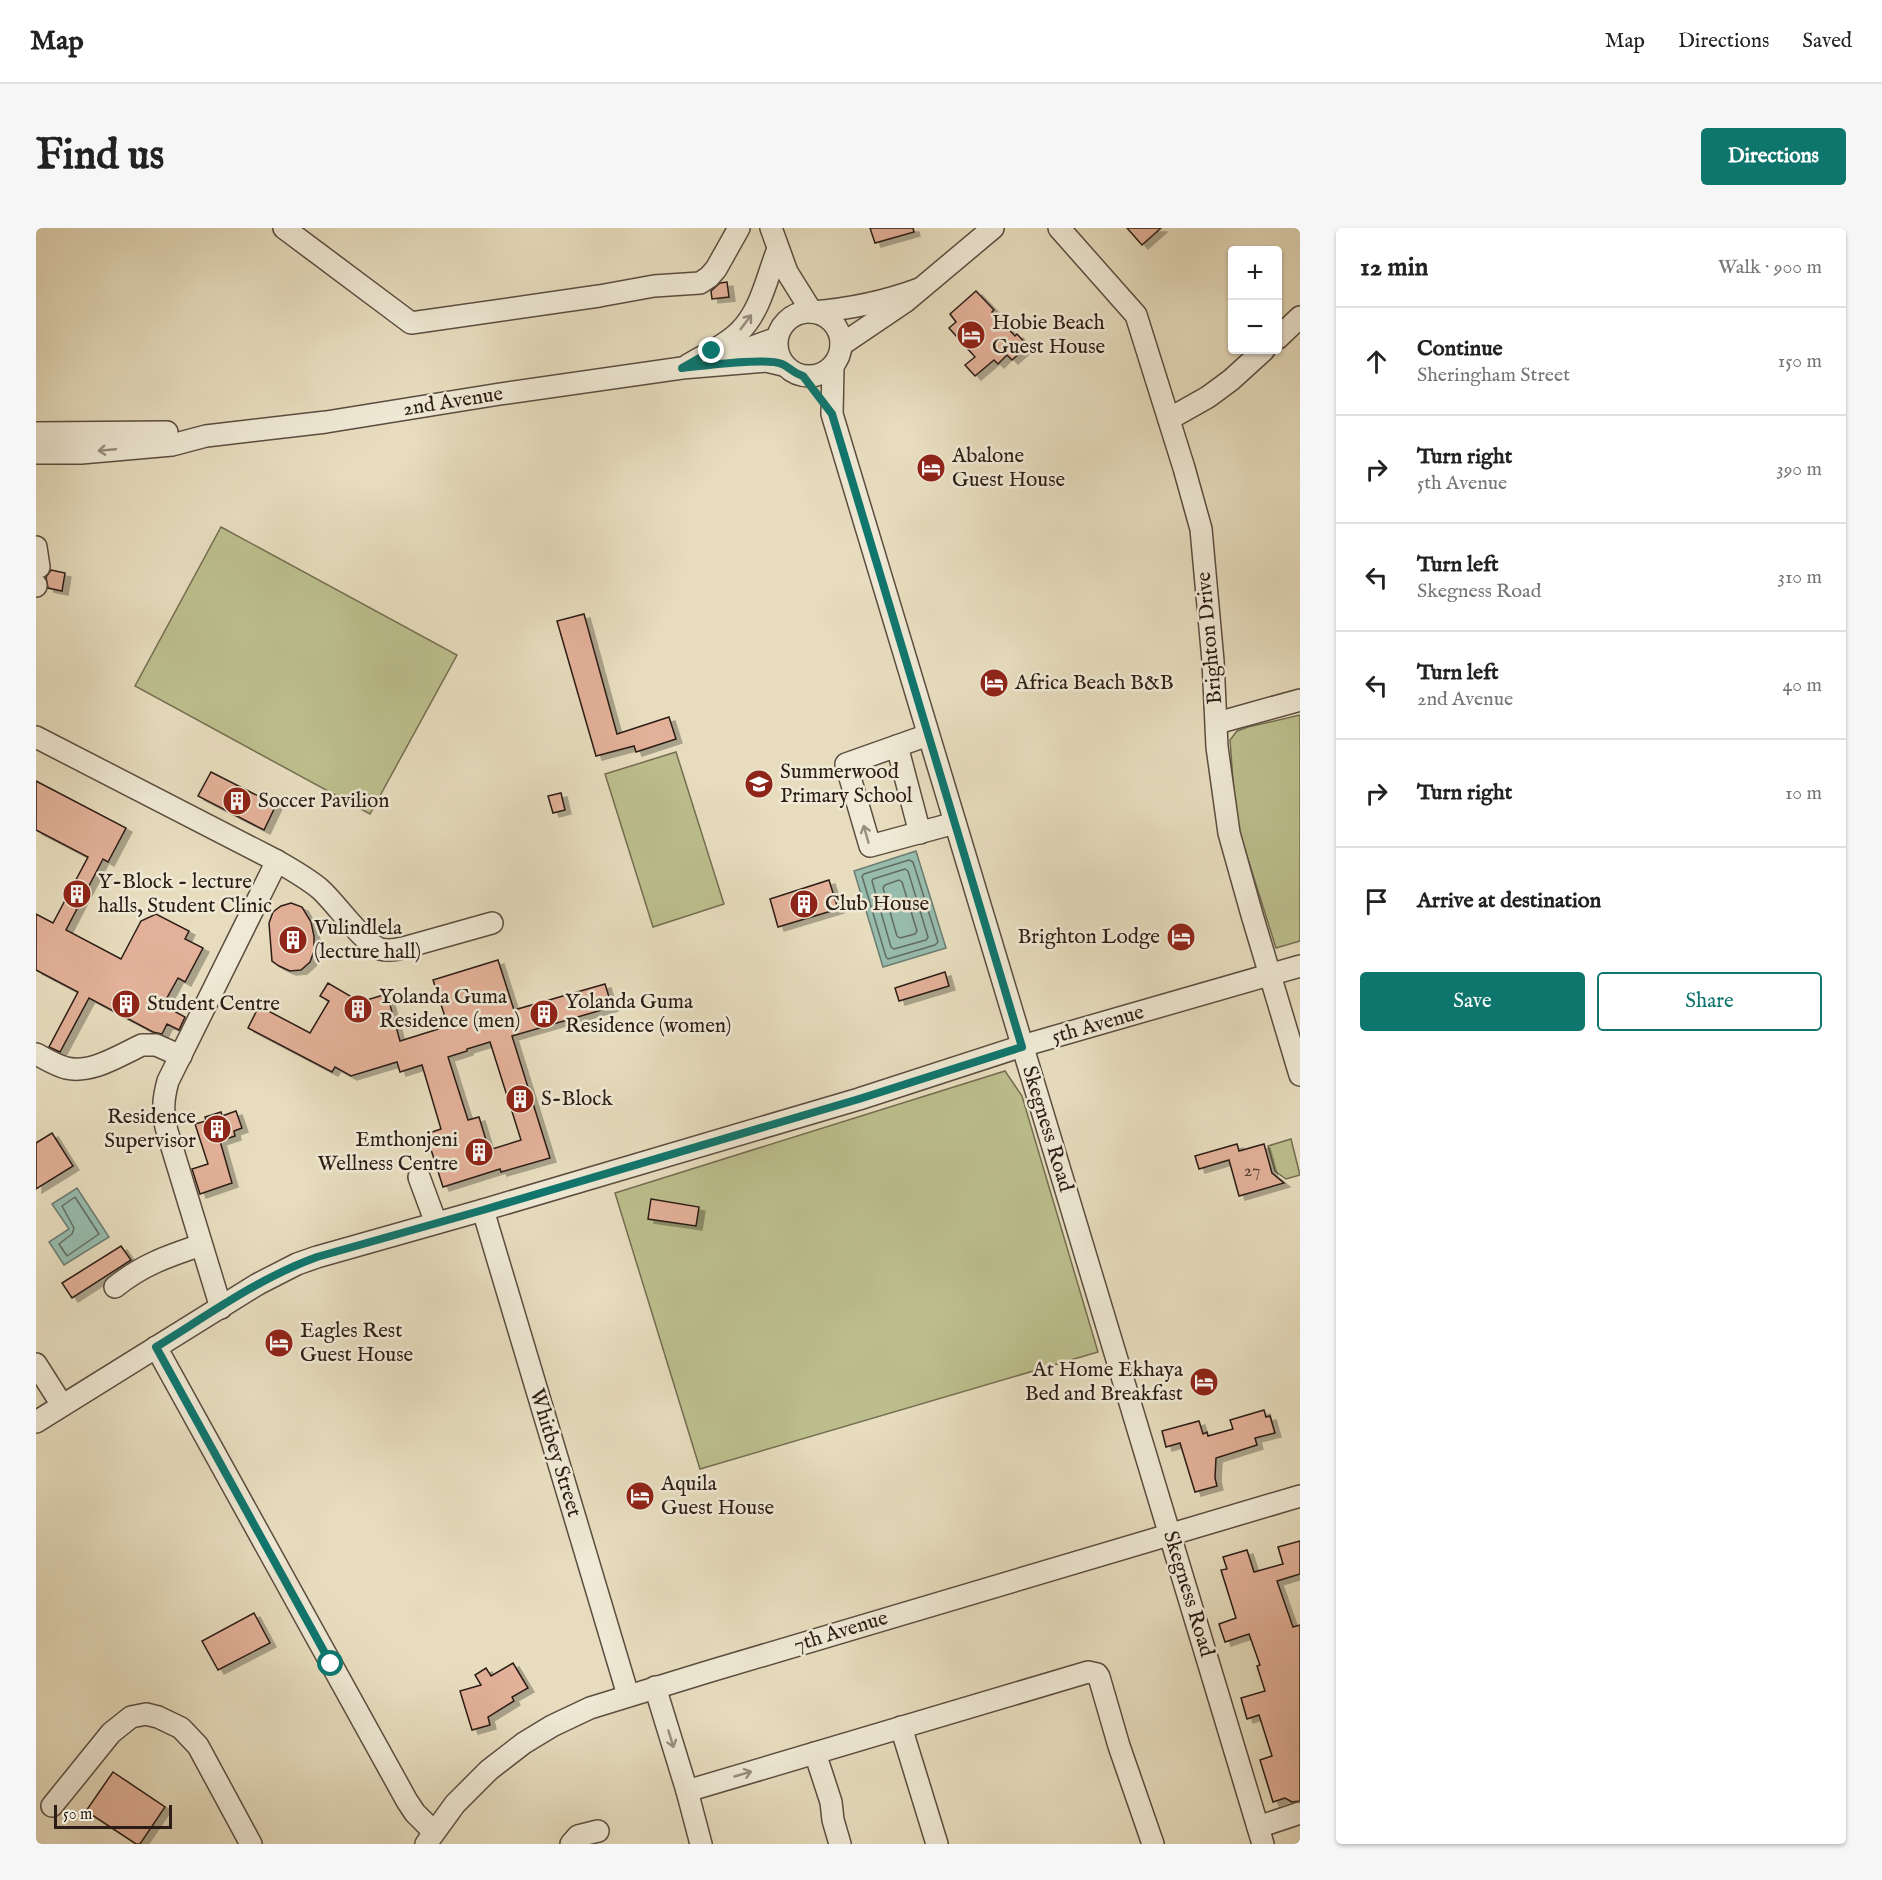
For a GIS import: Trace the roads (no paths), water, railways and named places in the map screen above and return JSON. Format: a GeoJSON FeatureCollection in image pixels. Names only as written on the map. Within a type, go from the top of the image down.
{"type":"FeatureCollection","features":[{"type":"Feature","properties":{"kind":"street"},"geometry":{"type":"LineString","coordinates":[[284,228],[411,323],[654,286],[699,283],[716,269],[739,228]]}},
{"type":"Feature","properties":{"kind":"street"},"geometry":{"type":"LineString","coordinates":[[771,228],[787,272],[812,312],[830,320],[840,336],[841,345],[837,360],[824,373],[813,376],[795,374],[783,364],[777,352],[782,329],[787,272]]}},
{"type":"Feature","properties":{"kind":"street"},"geometry":{"type":"LineString","coordinates":[[841,345],[919,289],[993,228]]}},
{"type":"Feature","properties":{"kind":"street","name":"Brighton Drive"},"geometry":{"type":"LineString","coordinates":[[1059,228],[1136,315],[1201,529],[1219,765],[1229,833],[1300,1075]]}},
{"type":"Feature","properties":{"kind":"street"},"geometry":{"type":"LineString","coordinates":[[691,367],[738,333],[753,314],[778,249]]}},
{"type":"Feature","properties":{"kind":"street"},"geometry":{"type":"LineString","coordinates":[[782,329],[799,314],[840,310],[883,302],[919,289]]}},
{"type":"Feature","properties":{"kind":"street"},"geometry":{"type":"LineString","coordinates":[[1282,334],[1300,317]]}},
{"type":"Feature","properties":{"kind":"street","name":"2nd Avenue"},"geometry":{"type":"LineString","coordinates":[[691,367],[782,329]]}},
{"type":"Feature","properties":{"kind":"street"},"geometry":{"type":"LineString","coordinates":[[1169,419],[1208,398],[1260,354]]}},
{"type":"Feature","properties":{"kind":"street","name":"2nd Avenue"},"geometry":{"type":"LineString","coordinates":[[43,443],[172,432],[206,436],[326,422],[691,367],[766,362],[783,364]]}},
{"type":"Feature","properties":{"kind":"street","name":"Skegness Road"},"geometry":{"type":"LineString","coordinates":[[832,366],[832,414],[1261,1835]]}},
{"type":"Feature","properties":{"kind":"street","name":"Skegness Road"},"geometry":{"type":"LineString","coordinates":[[803,376],[832,414]]}},
{"type":"Feature","properties":{"kind":"street"},"geometry":{"type":"LineString","coordinates":[[1217,723],[1300,700]]}},
{"type":"Feature","properties":{"kind":"street"},"geometry":{"type":"LineString","coordinates":[[928,735],[846,764],[870,846],[955,823]]}},
{"type":"Feature","properties":{"kind":"street"},"geometry":{"type":"LineString","coordinates":[[36,737],[277,861],[309,880],[322,890],[368,941],[380,949],[389,951],[403,948],[492,923]]}},
{"type":"Feature","properties":{"kind":"street"},"geometry":{"type":"LineString","coordinates":[[897,747],[920,833]]}},
{"type":"Feature","properties":{"kind":"street"},"geometry":{"type":"LineString","coordinates":[[221,1308],[164,1120],[163,1109],[168,1081],[277,861]]}},
{"type":"Feature","properties":{"kind":"street","name":"5th Avenue"},"geometry":{"type":"LineString","coordinates":[[36,1422],[258,1284],[297,1264],[375,1239],[483,1210],[859,1099],[1022,1047],[1300,966]]}},
{"type":"Feature","properties":{"kind":"street"},"geometry":{"type":"LineString","coordinates":[[36,1054],[55,1064],[74,1070],[93,1067],[142,1045],[150,1044],[181,1056]]}},
{"type":"Feature","properties":{"kind":"street"},"geometry":{"type":"LineString","coordinates":[[418,1177],[436,1223]]}},
{"type":"Feature","properties":{"kind":"street","name":"Whitbey Street"},"geometry":{"type":"LineString","coordinates":[[483,1210],[628,1695]]}},
{"type":"Feature","properties":{"kind":"street"},"geometry":{"type":"LineString","coordinates":[[115,1287],[141,1268],[201,1245]]}},
{"type":"Feature","properties":{"kind":"street"},"geometry":{"type":"LineString","coordinates":[[156,1347],[407,1801],[430,1838]]}},
{"type":"Feature","properties":{"kind":"street"},"geometry":{"type":"LineString","coordinates":[[36,1364],[62,1405]]}},
{"type":"Feature","properties":{"kind":"street","name":"7th Avenue"},"geometry":{"type":"LineString","coordinates":[[430,1838],[455,1804],[479,1779],[524,1743],[576,1714],[628,1695],[1300,1496]]}},
{"type":"Feature","properties":{"kind":"street"},"geometry":{"type":"LineString","coordinates":[[687,1791],[1088,1671],[1100,1677],[1119,1746],[1153,1844]]}},
{"type":"Feature","properties":{"kind":"street"},"geometry":{"type":"LineString","coordinates":[[655,1687],[701,1844]]}},
{"type":"Feature","properties":{"kind":"street"},"geometry":{"type":"LineString","coordinates":[[52,1806],[111,1733],[131,1717],[146,1714],[181,1728],[198,1746],[251,1844]]}},
{"type":"Feature","properties":{"kind":"street"},"geometry":{"type":"LineString","coordinates":[[901,1727],[937,1844]]}},
{"type":"Feature","properties":{"kind":"street"},"geometry":{"type":"LineString","coordinates":[[815,1753],[831,1802],[840,1844]]}},
{"type":"Feature","properties":{"kind":"street"},"geometry":{"type":"LineString","coordinates":[[1261,1835],[1300,1813]]}},
{"type":"Feature","properties":{"kind":"street"},"geometry":{"type":"LineString","coordinates":[[571,1844],[578,1836],[598,1831]]}},
{"type":"Feature","properties":{"kind":"water"},"geometry":{"type":"Polygon","coordinates":[[[916,851],[946,948],[883,967],[854,871],[916,851]]]}},
{"type":"Feature","properties":{"kind":"water"},"geometry":{"type":"Polygon","coordinates":[[[77,1188],[109,1237],[64,1265],[49,1242],[69,1229],[52,1204],[77,1188]]]}},
{"type":"Feature","properties":{"kind":"place","name":"Hobie Beach Guest House"},"geometry":{"type":"Point","coordinates":[971,335]}},
{"type":"Feature","properties":{"kind":"place","name":"Abalone Guest House"},"geometry":{"type":"Point","coordinates":[931,468]}},
{"type":"Feature","properties":{"kind":"place","name":"Africa Beach B&B"},"geometry":{"type":"Point","coordinates":[994,683]}},
{"type":"Feature","properties":{"kind":"place","name":"Summerwood Primary School"},"geometry":{"type":"Point","coordinates":[759,784]}},
{"type":"Feature","properties":{"kind":"place","name":"Soccer Pavilion"},"geometry":{"type":"Point","coordinates":[237,801]}},
{"type":"Feature","properties":{"kind":"place","name":"Y-Block - lecture halls, Student Clinic"},"geometry":{"type":"Point","coordinates":[77,894]}},
{"type":"Feature","properties":{"kind":"place","name":"Club House"},"geometry":{"type":"Point","coordinates":[804,904]}},
{"type":"Feature","properties":{"kind":"place","name":"Brighton Lodge"},"geometry":{"type":"Point","coordinates":[1181,937]}},
{"type":"Feature","properties":{"kind":"place","name":"Vulindlela (lecture hall)"},"geometry":{"type":"Point","coordinates":[293,940]}},
{"type":"Feature","properties":{"kind":"place","name":"Student Centre"},"geometry":{"type":"Point","coordinates":[126,1004]}},
{"type":"Feature","properties":{"kind":"place","name":"Yolanda Guma Residence (men)"},"geometry":{"type":"Point","coordinates":[358,1009]}},
{"type":"Feature","properties":{"kind":"place","name":"Yolanda Guma Residence (women)"},"geometry":{"type":"Point","coordinates":[544,1014]}},
{"type":"Feature","properties":{"kind":"place","name":"S-Block"},"geometry":{"type":"Point","coordinates":[520,1099]}},
{"type":"Feature","properties":{"kind":"place","name":"Residence Supervisor"},"geometry":{"type":"Point","coordinates":[217,1129]}},
{"type":"Feature","properties":{"kind":"place","name":"Emthonjeni Wellness Centre"},"geometry":{"type":"Point","coordinates":[479,1152]}},
{"type":"Feature","properties":{"kind":"place","name":"Eagles Rest Guest House"},"geometry":{"type":"Point","coordinates":[279,1343]}},
{"type":"Feature","properties":{"kind":"place","name":"At Home Ekhaya Bed and Breakfast"},"geometry":{"type":"Point","coordinates":[1204,1382]}},
{"type":"Feature","properties":{"kind":"place","name":"Aquila Guest House"},"geometry":{"type":"Point","coordinates":[640,1496]}}]}
